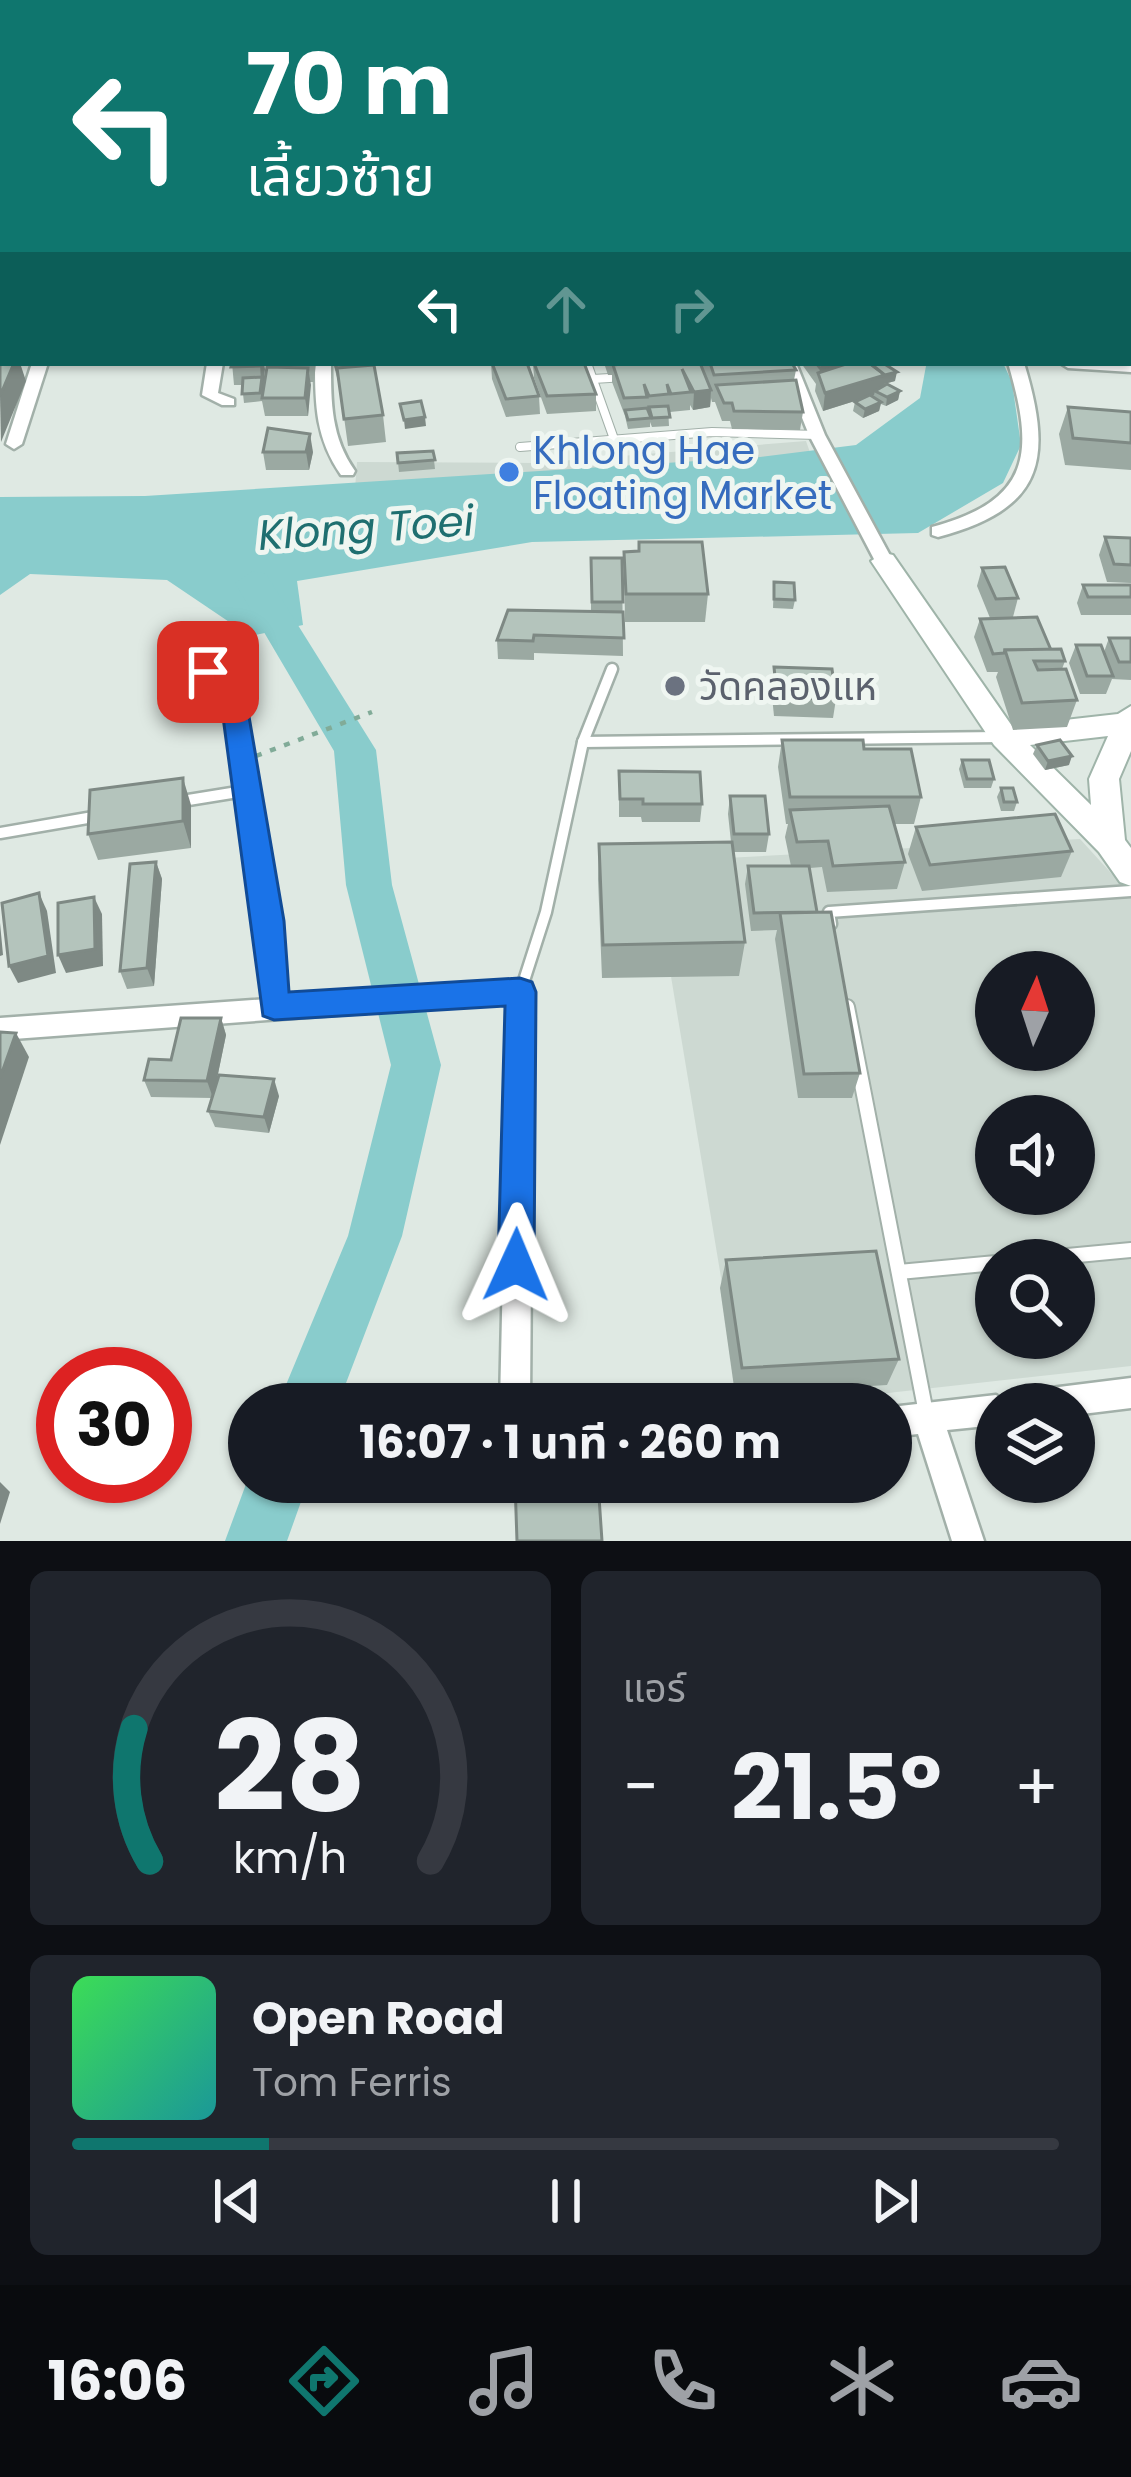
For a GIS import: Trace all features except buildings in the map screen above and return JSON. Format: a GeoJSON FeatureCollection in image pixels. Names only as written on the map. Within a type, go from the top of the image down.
{"type":"FeatureCollection","features":[{"type":"Feature","properties":{"kind":"street"},"geometry":{"type":"LineString","coordinates":[[14,444],[39,366]]}},
{"type":"Feature","properties":{"kind":"street"},"geometry":{"type":"LineString","coordinates":[[215,366],[210,395],[228,402]]}},
{"type":"Feature","properties":{"kind":"street"},"geometry":{"type":"LineString","coordinates":[[323,366],[322,425],[330,451],[347,471]]}},
{"type":"Feature","properties":{"kind":"street"},"geometry":{"type":"LineString","coordinates":[[789,366],[820,440],[884,561],[1004,737],[1110,843],[1131,873]]}},
{"type":"Feature","properties":{"kind":"street"},"geometry":{"type":"LineString","coordinates":[[938,532],[980,522],[998,511],[1025,474],[1033,427],[1024,368]]}},
{"type":"Feature","properties":{"kind":"street"},"geometry":{"type":"LineString","coordinates":[[1004,737],[1128,722],[1104,779],[1110,843]]}},
{"type":"Feature","properties":{"kind":"street"},"geometry":{"type":"LineString","coordinates":[[0,1029],[520,992],[515,1383]]}},
{"type":"Feature","properties":{"kind":"street"},"geometry":{"type":"LineString","coordinates":[[1095,1398],[1131,1393]]}},
{"type":"Feature","properties":{"kind":"street"},"geometry":{"type":"LineString","coordinates":[[912,1420],[975,1412]]}},
{"type":"Feature","properties":{"kind":"street"},"geometry":{"type":"LineString","coordinates":[[928,1418],[968,1541]]}},
{"type":"Feature","properties":{"kind":"lane"},"geometry":{"type":"LineString","coordinates":[[588,366],[614,440]]}},
{"type":"Feature","properties":{"kind":"lane"},"geometry":{"type":"LineString","coordinates":[[593,380],[635,376]]}},
{"type":"Feature","properties":{"kind":"lane"},"geometry":{"type":"LineString","coordinates":[[520,447],[712,433],[820,440]]}},
{"type":"Feature","properties":{"kind":"lane"},"geometry":{"type":"LineString","coordinates":[[520,992],[545,912],[583,742],[613,669]]}},
{"type":"Feature","properties":{"kind":"lane"},"geometry":{"type":"LineString","coordinates":[[208,672],[233,699],[269,921],[274,1006]]}},
{"type":"Feature","properties":{"kind":"lane"},"geometry":{"type":"LineString","coordinates":[[583,742],[1004,737]]}},
{"type":"Feature","properties":{"kind":"lane"},"geometry":{"type":"LineString","coordinates":[[159,806],[250,790]]}},
{"type":"Feature","properties":{"kind":"lane"},"geometry":{"type":"LineString","coordinates":[[0,833],[113,813]]}},
{"type":"Feature","properties":{"kind":"lane"},"geometry":{"type":"LineString","coordinates":[[833,934],[829,912],[1131,891]]}},
{"type":"Feature","properties":{"kind":"lane"},"geometry":{"type":"LineString","coordinates":[[842,980],[928,1418]]}},
{"type":"Feature","properties":{"kind":"lane"},"geometry":{"type":"LineString","coordinates":[[1095,1253],[1131,1250]]}},
{"type":"Feature","properties":{"kind":"lane"},"geometry":{"type":"LineString","coordinates":[[899,1272],[975,1265]]}},
{"type":"Feature","properties":{"kind":"path"},"geometry":{"type":"LineString","coordinates":[[244,759],[282,750],[279,743],[372,712]]}},
{"type":"Feature","properties":{"kind":"shaded area","name":"Khlong Hae Floating Market"},"geometry":{"type":"Polygon","coordinates":[[[806,441],[813,461],[355,489],[357,462],[535,463],[806,441]]]}},
{"type":"Feature","properties":{"kind":"shaded area"},"geometry":{"type":"Polygon","coordinates":[[[1080,839],[1131,895],[1131,1366],[912,1390],[912,1383],[739,1383],[652,862],[1080,839]]]}},
{"type":"Feature","properties":{"kind":"water"},"geometry":{"type":"Polygon","coordinates":[[[926,366],[1004,366],[1012,382],[1021,445],[1003,483],[918,533],[532,542],[297,581],[303,625],[250,636],[167,580],[30,574],[0,595],[0,497],[145,496],[760,457],[856,445],[920,398],[926,366]]]}},
{"type":"Feature","properties":{"kind":"waterway","name":"Klong Toei"},"geometry":{"type":"LineString","coordinates":[[253,583],[355,750],[369,885],[416,1065],[375,1236],[316,1383]]}},
{"type":"Feature","properties":{"kind":"waterway","name":"Klong Toei"},"geometry":{"type":"LineString","coordinates":[[256,1541],[270,1503]]}},
{"type":"Feature","properties":{"kind":"place","name":"Khlong Hae Floating Market"},"geometry":{"type":"Point","coordinates":[509,472]}},
{"type":"Feature","properties":{"kind":"place","name":"วัดคลองแห"},"geometry":{"type":"Point","coordinates":[675,686]}},
{"type":"Feature","properties":{"kind":"route"},"geometry":{"type":"LineString","coordinates":[[208,672],[233,699],[269,921],[274,1006],[520,992],[516,1265]]}}]}
